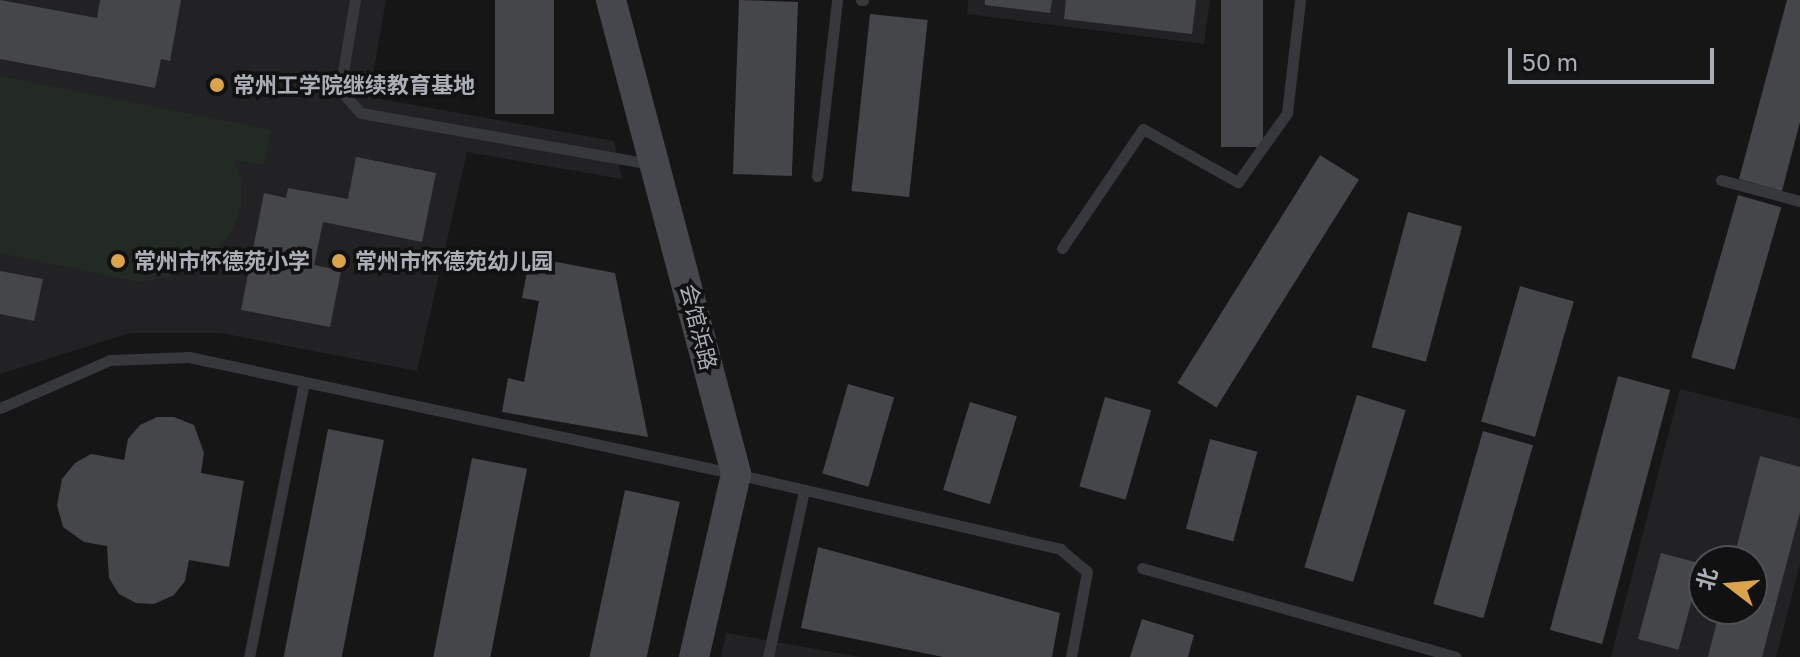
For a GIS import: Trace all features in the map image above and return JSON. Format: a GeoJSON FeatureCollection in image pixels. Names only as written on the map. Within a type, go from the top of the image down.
{"type":"FeatureCollection","features":[{"type":"Feature","properties":{"kind":"street","name":"会馆浜路"},"geometry":{"type":"LineString","coordinates":[[611,0],[658,165],[736,474],[694,657]]}},
{"type":"Feature","properties":{"kind":"lane"},"geometry":{"type":"LineString","coordinates":[[355,0],[340,90],[361,113],[658,165]]}},
{"type":"Feature","properties":{"kind":"lane"},"geometry":{"type":"LineString","coordinates":[[817,176],[837,0]]}},
{"type":"Feature","properties":{"kind":"lane"},"geometry":{"type":"LineString","coordinates":[[1062,248],[1143,129],[1238,182],[1287,113],[1300,0]]}},
{"type":"Feature","properties":{"kind":"lane"},"geometry":{"type":"LineString","coordinates":[[1721,180],[1800,201]]}},
{"type":"Feature","properties":{"kind":"lane"},"geometry":{"type":"LineString","coordinates":[[0,408],[110,360],[189,357],[736,474],[1060,549],[1087,572],[1071,657]]}},
{"type":"Feature","properties":{"kind":"lane"},"geometry":{"type":"LineString","coordinates":[[249,657],[304,382]]}},
{"type":"Feature","properties":{"kind":"lane"},"geometry":{"type":"LineString","coordinates":[[768,657],[804,490]]}},
{"type":"Feature","properties":{"kind":"lane"},"geometry":{"type":"LineString","coordinates":[[1142,568],[1456,657]]}},
{"type":"Feature","properties":{"kind":"shaded area"},"geometry":{"type":"Polygon","coordinates":[[[0,0],[386,0],[369,97],[614,141],[622,179],[467,152],[417,371],[221,333],[130,333],[0,374],[0,0]]]}},
{"type":"Feature","properties":{"kind":"shaded area"},"geometry":{"type":"Polygon","coordinates":[[[968,0],[1210,0],[1204,44],[967,14],[968,0]]]}},
{"type":"Feature","properties":{"kind":"shaded area","name":"常州市怀德苑小学"},"geometry":{"type":"Polygon","coordinates":[[[0,76],[271,130],[264,165],[234,160],[241,180],[241,209],[231,233],[209,258],[171,277],[139,282],[0,253],[0,76]]]}},
{"type":"Feature","properties":{"kind":"shaded area"},"geometry":{"type":"Polygon","coordinates":[[[1680,389],[1800,419],[1800,564],[1776,657],[1611,657],[1680,389]]]}},
{"type":"Feature","properties":{"kind":"shaded area"},"geometry":{"type":"Polygon","coordinates":[[[726,633],[860,657],[721,657],[726,633]]]}},
{"type":"Feature","properties":{"kind":"building"},"geometry":{"type":"Polygon","coordinates":[[[0,0],[97,18],[100,0],[181,0],[170,61],[161,59],[155,88],[0,59],[0,0]]]}},
{"type":"Feature","properties":{"kind":"building"},"geometry":{"type":"Polygon","coordinates":[[[495,0],[554,0],[554,114],[495,114],[495,0]]]}},
{"type":"Feature","properties":{"kind":"building"},"geometry":{"type":"Polygon","coordinates":[[[739,0],[798,2],[792,176],[733,174],[739,0]]]}},
{"type":"Feature","properties":{"kind":"building"},"geometry":{"type":"Polygon","coordinates":[[[985,0],[1052,0],[1050,13],[985,5],[985,0]]]}},
{"type":"Feature","properties":{"kind":"building"},"geometry":{"type":"Polygon","coordinates":[[[1066,0],[1196,0],[1192,34],[1064,19],[1066,0]]]}},
{"type":"Feature","properties":{"kind":"building"},"geometry":{"type":"Polygon","coordinates":[[[1221,0],[1263,0],[1263,147],[1221,147],[1221,0]]]}},
{"type":"Feature","properties":{"kind":"building"},"geometry":{"type":"Polygon","coordinates":[[[1787,0],[1800,0],[1800,122],[1782,191],[1739,179],[1787,0]]]}},
{"type":"Feature","properties":{"kind":"building"},"geometry":{"type":"Polygon","coordinates":[[[870,14],[928,20],[909,197],[851,191],[870,14]]]}},
{"type":"Feature","properties":{"kind":"building"},"geometry":{"type":"Polygon","coordinates":[[[1320,155],[1359,179],[1216,408],[1177,383],[1320,155]]]}},
{"type":"Feature","properties":{"kind":"building"},"geometry":{"type":"Polygon","coordinates":[[[356,157],[436,173],[422,242],[323,222],[314,265],[341,271],[330,327],[241,310],[264,193],[286,198],[288,188],[348,199],[356,157]]]}},
{"type":"Feature","properties":{"kind":"building"},"geometry":{"type":"Polygon","coordinates":[[[1738,195],[1781,207],[1735,370],[1691,357],[1738,195]]]}},
{"type":"Feature","properties":{"kind":"building"},"geometry":{"type":"Polygon","coordinates":[[[1408,212],[1462,226],[1426,362],[1372,347],[1408,212]]]}},
{"type":"Feature","properties":{"kind":"building"},"geometry":{"type":"Polygon","coordinates":[[[530,257],[615,273],[648,437],[502,412],[508,378],[524,382],[539,301],[522,298],[530,257]]]}},
{"type":"Feature","properties":{"kind":"building"},"geometry":{"type":"Polygon","coordinates":[[[0,271],[43,279],[34,321],[0,314],[0,271]]]}},
{"type":"Feature","properties":{"kind":"building"},"geometry":{"type":"Polygon","coordinates":[[[1520,286],[1574,301],[1535,437],[1481,422],[1520,286]]]}},
{"type":"Feature","properties":{"kind":"building"},"geometry":{"type":"Polygon","coordinates":[[[1618,376],[1670,390],[1602,644],[1550,630],[1618,376]]]}},
{"type":"Feature","properties":{"kind":"building"},"geometry":{"type":"Polygon","coordinates":[[[848,384],[894,397],[869,487],[822,473],[848,384]]]}},
{"type":"Feature","properties":{"kind":"building"},"geometry":{"type":"Polygon","coordinates":[[[1357,395],[1406,410],[1353,582],[1304,567],[1357,395]]]}},
{"type":"Feature","properties":{"kind":"building"},"geometry":{"type":"Polygon","coordinates":[[[1105,397],[1151,410],[1126,500],[1079,486],[1105,397]]]}},
{"type":"Feature","properties":{"kind":"building"},"geometry":{"type":"Polygon","coordinates":[[[970,402],[1017,416],[990,504],[943,490],[970,402]]]}},
{"type":"Feature","properties":{"kind":"building"},"geometry":{"type":"Polygon","coordinates":[[[157,417],[174,417],[194,425],[204,453],[201,473],[244,481],[229,567],[189,560],[185,581],[174,595],[154,604],[136,603],[119,594],[109,578],[107,546],[84,542],[63,527],[57,505],[62,479],[75,463],[91,454],[124,460],[128,439],[140,425],[157,417]]]}},
{"type":"Feature","properties":{"kind":"building"},"geometry":{"type":"Polygon","coordinates":[[[328,429],[384,440],[342,657],[284,657],[328,429]]]}},
{"type":"Feature","properties":{"kind":"building"},"geometry":{"type":"Polygon","coordinates":[[[1483,431],[1533,445],[1483,618],[1433,604],[1483,431]]]}},
{"type":"Feature","properties":{"kind":"building"},"geometry":{"type":"Polygon","coordinates":[[[1210,439],[1257,452],[1233,542],[1186,529],[1210,439]]]}},
{"type":"Feature","properties":{"kind":"building"},"geometry":{"type":"Polygon","coordinates":[[[1760,456],[1800,467],[1800,512],[1762,657],[1708,657],[1716,625],[1768,625],[1768,545],[1737,545],[1760,456]]]}},
{"type":"Feature","properties":{"kind":"building"},"geometry":{"type":"Polygon","coordinates":[[[472,458],[527,469],[490,657],[433,657],[472,458]]]}},
{"type":"Feature","properties":{"kind":"building"},"geometry":{"type":"Polygon","coordinates":[[[625,490],[680,502],[647,657],[590,657],[625,490]]]}},
{"type":"Feature","properties":{"kind":"building"},"geometry":{"type":"Polygon","coordinates":[[[818,547],[1060,613],[1052,657],[943,657],[801,628],[818,547]]]}},
{"type":"Feature","properties":{"kind":"building"},"geometry":{"type":"Polygon","coordinates":[[[1661,553],[1688,560],[1688,615],[1679,650],[1638,639],[1661,553]]]}},
{"type":"Feature","properties":{"kind":"building"},"geometry":{"type":"Polygon","coordinates":[[[1142,619],[1194,635],[1188,657],[1130,657],[1142,619]]]}},
{"type":"Feature","properties":{"kind":"place","name":"常州工学院继续教育基地"},"geometry":{"type":"Point","coordinates":[217,85]}},
{"type":"Feature","properties":{"kind":"place","name":"常州市怀德苑小学"},"geometry":{"type":"Point","coordinates":[118,261]}},
{"type":"Feature","properties":{"kind":"place","name":"常州市怀德苑幼儿园"},"geometry":{"type":"Point","coordinates":[339,261]}}]}
